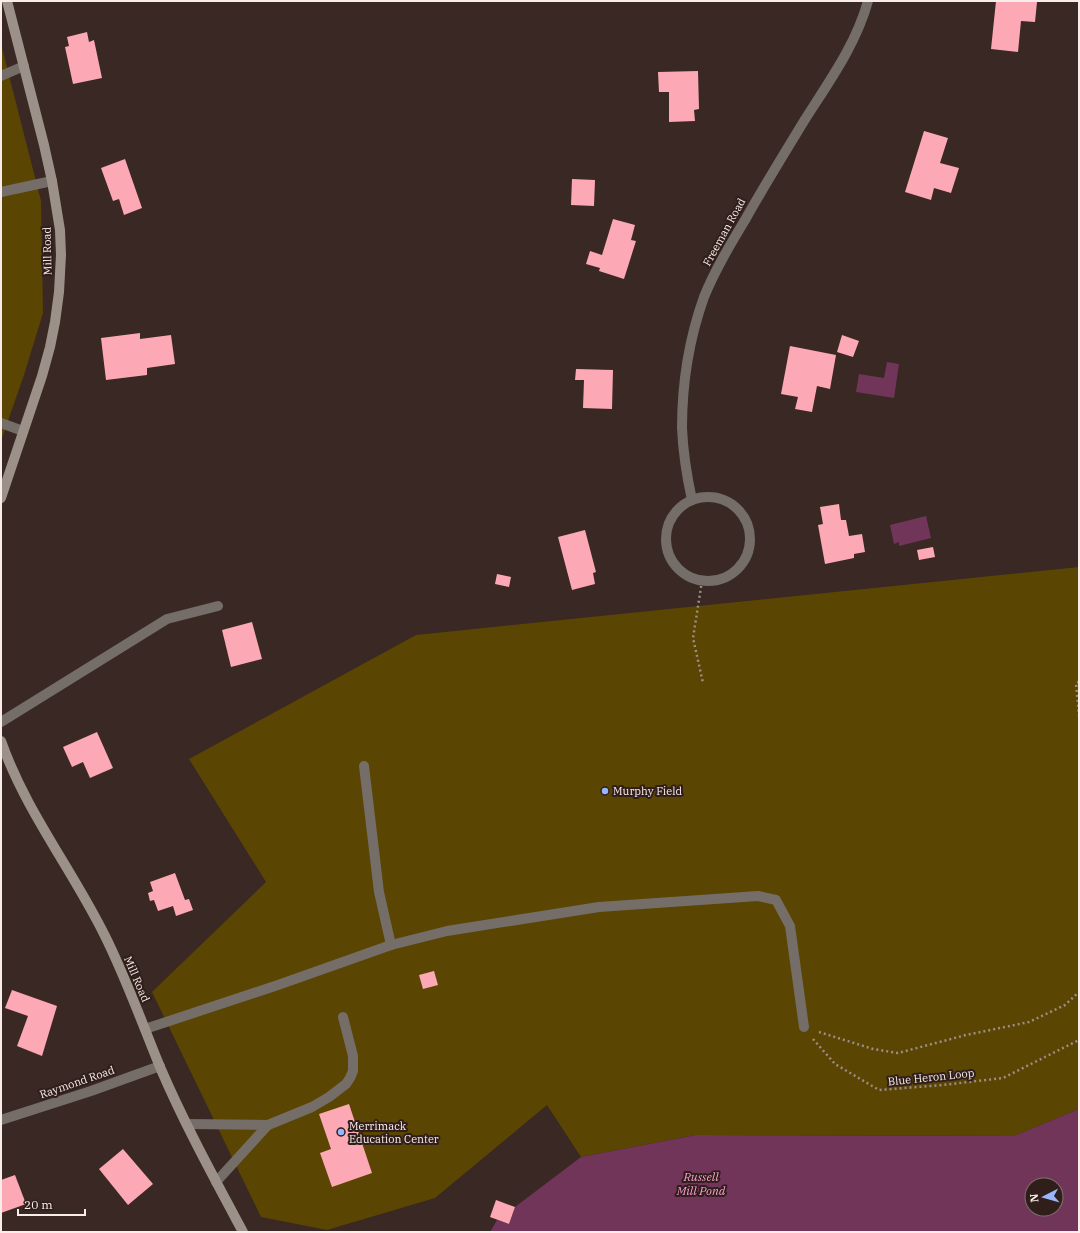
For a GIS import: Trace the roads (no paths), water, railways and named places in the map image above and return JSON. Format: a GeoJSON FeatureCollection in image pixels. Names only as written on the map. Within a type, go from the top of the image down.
{"type":"FeatureCollection","features":[{"type":"Feature","properties":{"kind":"main road","name":"Mill Road"},"geometry":{"type":"LineString","coordinates":[[1,498],[42,376],[50,347],[59,292],[61,255],[60,230],[52,181],[7,1]]}},
{"type":"Feature","properties":{"kind":"main road","name":"Mill Road"},"geometry":{"type":"LineString","coordinates":[[1,741],[25,798],[99,924],[114,955],[160,1066],[187,1124],[243,1232]]}},
{"type":"Feature","properties":{"kind":"street","name":"Freeman Road"},"geometry":{"type":"LineString","coordinates":[[692,500],[684,455],[682,429],[683,404],[685,372],[696,323],[704,297],[722,259],[774,169],[848,51],[864,16],[868,1]]}},
{"type":"Feature","properties":{"kind":"street"},"geometry":{"type":"LineString","coordinates":[[1,76],[24,66]]}},
{"type":"Feature","properties":{"kind":"street"},"geometry":{"type":"LineString","coordinates":[[1,192],[52,181]]}},
{"type":"Feature","properties":{"kind":"street"},"geometry":{"type":"LineString","coordinates":[[1,423],[23,431]]}},
{"type":"Feature","properties":{"kind":"street"},"geometry":{"type":"LineString","coordinates":[[711,498],[720,499],[729,503],[744,519],[748,528],[748,548],[745,559],[739,567],[724,578],[713,581],[693,579],[676,567],[669,556],[666,541],[667,527],[673,515],[681,507],[692,500],[711,498]]}},
{"type":"Feature","properties":{"kind":"street"},"geometry":{"type":"LineString","coordinates":[[1,722],[167,619],[218,606]]}},
{"type":"Feature","properties":{"kind":"street"},"geometry":{"type":"LineString","coordinates":[[364,766],[379,892],[391,945]]}},
{"type":"Feature","properties":{"kind":"street"},"geometry":{"type":"LineString","coordinates":[[145,1029],[278,985],[391,945],[447,931],[599,907],[758,896],[776,900],[790,926],[804,1027]]}},
{"type":"Feature","properties":{"kind":"street"},"geometry":{"type":"LineString","coordinates":[[187,1124],[268,1125],[312,1107],[339,1090],[350,1078],[354,1066],[353,1056],[343,1017]]}},
{"type":"Feature","properties":{"kind":"street","name":"Raymond Road"},"geometry":{"type":"LineString","coordinates":[[1,1120],[91,1091],[160,1066]]}},
{"type":"Feature","properties":{"kind":"street"},"geometry":{"type":"LineString","coordinates":[[216,1182],[268,1125]]}},
{"type":"Feature","properties":{"kind":"water"},"geometry":{"type":"Polygon","coordinates":[[[887,362],[899,364],[894,398],[856,392],[859,374],[884,378],[887,362]]]}},
{"type":"Feature","properties":{"kind":"water"},"geometry":{"type":"Polygon","coordinates":[[[926,516],[931,538],[899,546],[899,542],[894,544],[890,525],[926,516]]]}},
{"type":"Feature","properties":{"kind":"water","name":"Russell Mill Pond"},"geometry":{"type":"Polygon","coordinates":[[[1079,1109],[1079,1232],[490,1232],[497,1220],[509,1224],[515,1207],[581,1157],[696,1135],[1014,1136],[1079,1109]]]}},
{"type":"Feature","properties":{"kind":"place","name":"Murphy Field"},"geometry":{"type":"Point","coordinates":[605,791]}},
{"type":"Feature","properties":{"kind":"place","name":"Merrimack Education Center"},"geometry":{"type":"Point","coordinates":[341,1132]}}]}
